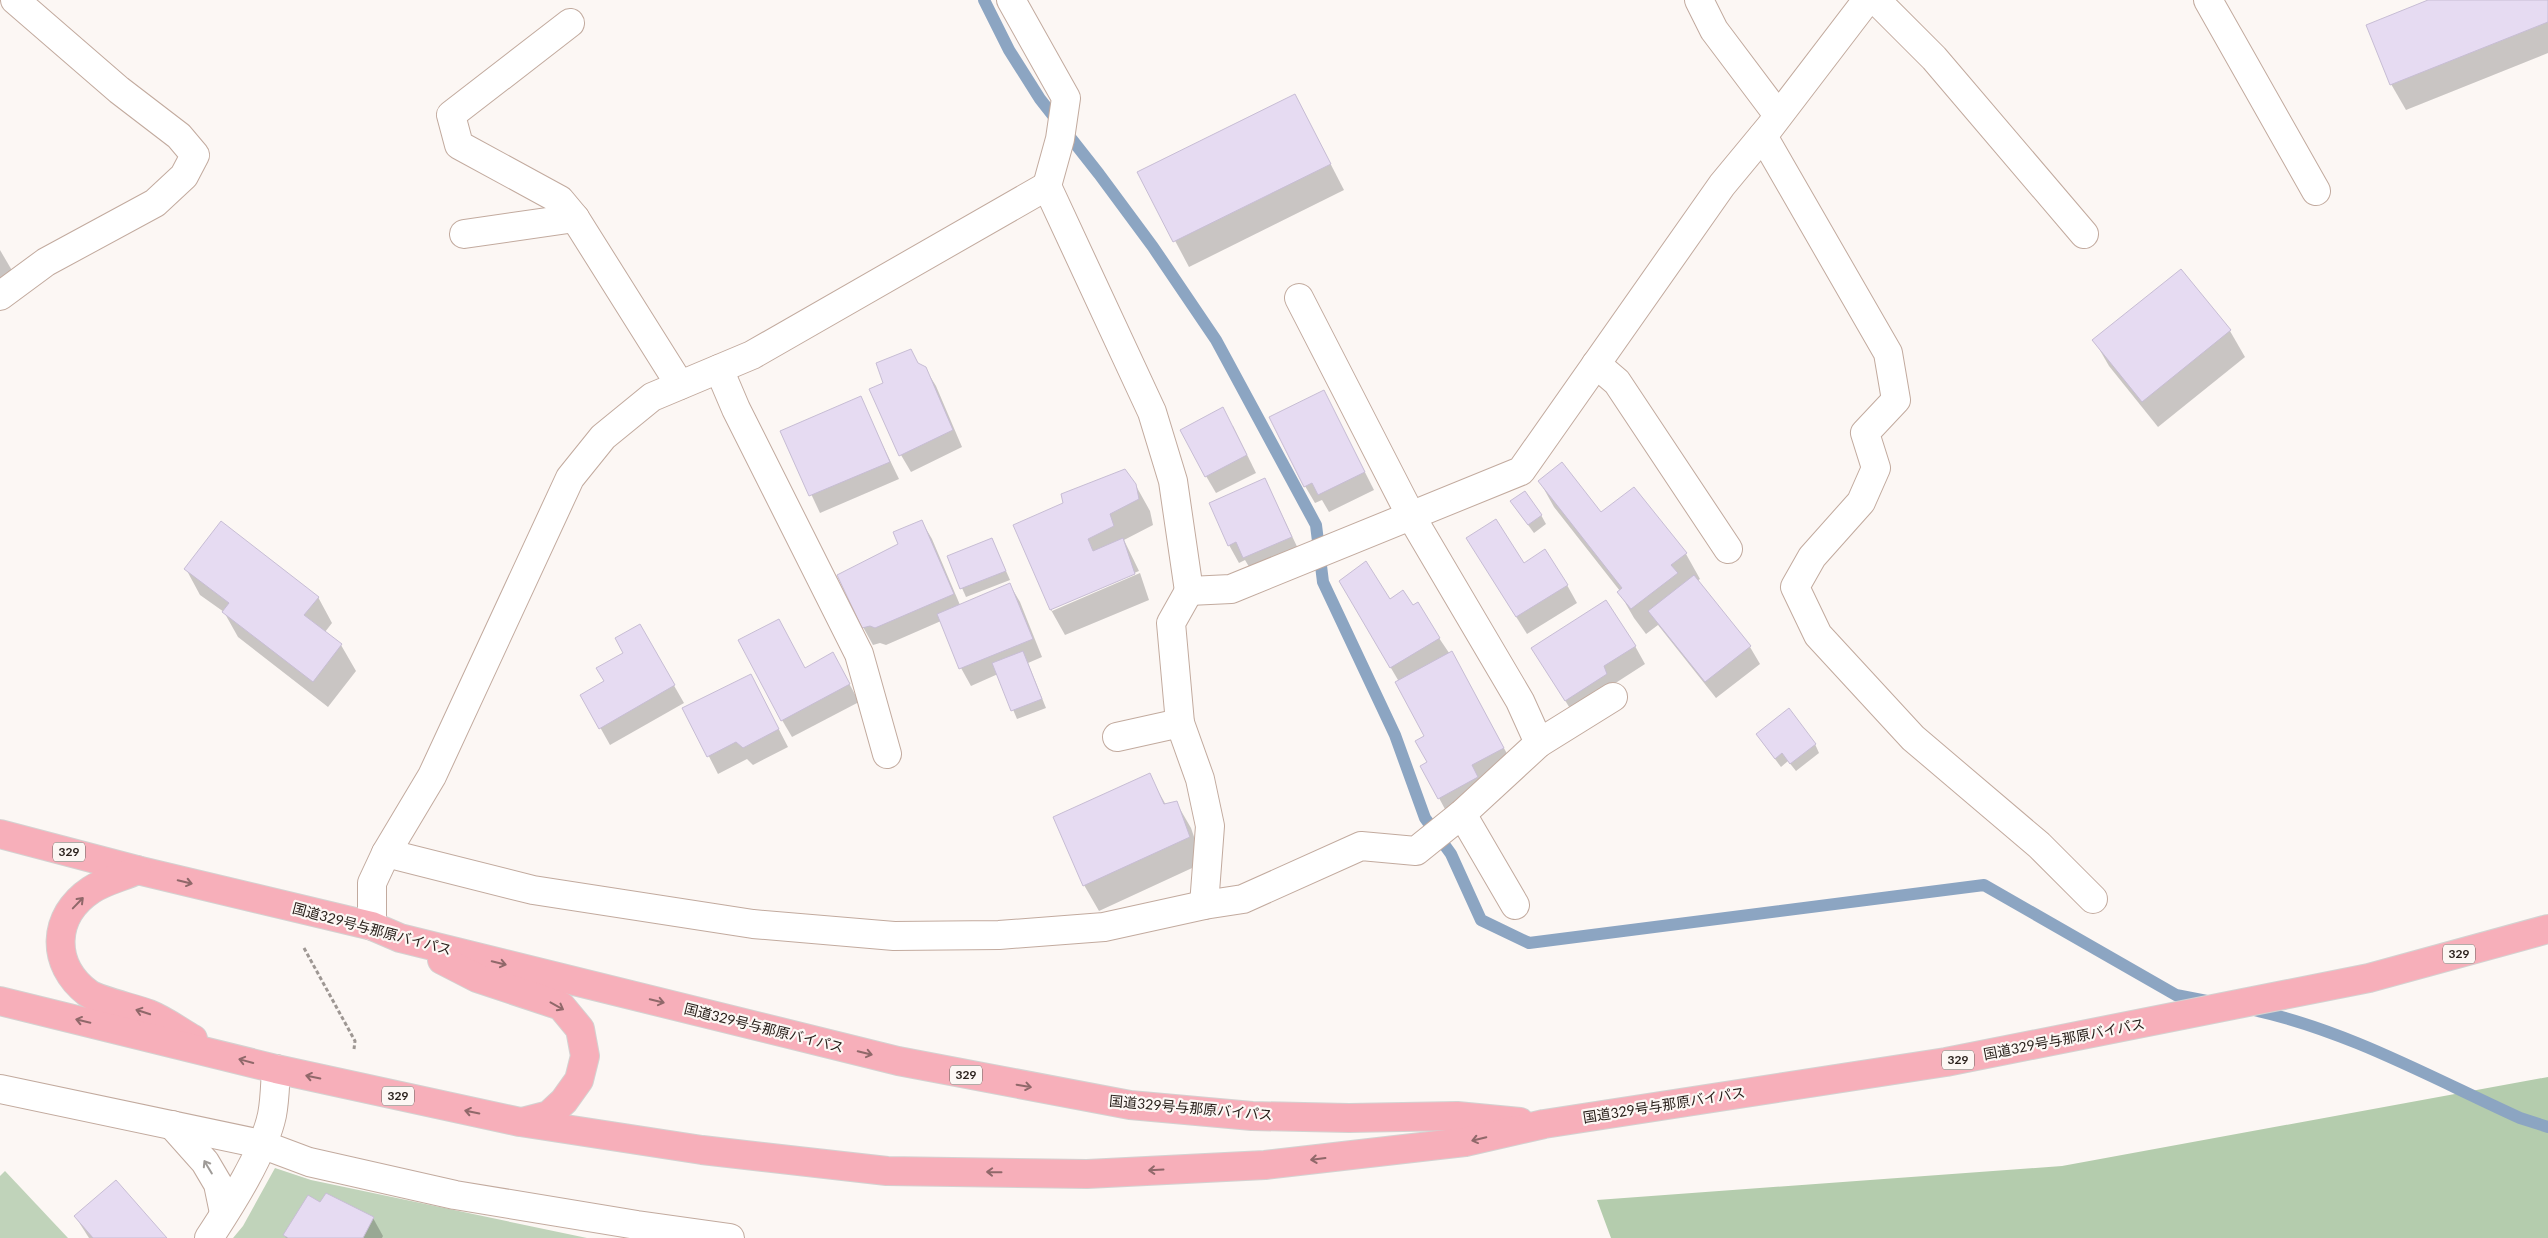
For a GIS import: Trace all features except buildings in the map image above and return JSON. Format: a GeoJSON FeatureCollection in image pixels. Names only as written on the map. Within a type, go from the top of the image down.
{"type":"FeatureCollection","features":[{"type":"Feature","properties":{"kind":"highway","name":"国道329号与那原バイパス"},"geometry":{"type":"LineString","coordinates":[[0,834],[137,870],[372,926],[400,938],[898,1061],[1130,1105],[1252,1116],[1350,1118],[1457,1116],[1544,1124]]}},
{"type":"Feature","properties":{"kind":"highway"},"geometry":{"type":"LineString","coordinates":[[137,870],[92,890],[74,906],[63,924],[59,948],[68,971],[89,994],[151,1014],[216,1053]]}},
{"type":"Feature","properties":{"kind":"highway","name":"国道329号与那原バイパス"},"geometry":{"type":"LineString","coordinates":[[0,1001],[276,1069],[520,1122],[702,1150],[887,1171],[1087,1174],[1266,1165],[1465,1142],[1544,1124],[1946,1062],[2369,978],[2548,930]]}},
{"type":"Feature","properties":{"kind":"highway"},"geometry":{"type":"LineString","coordinates":[[400,938],[477,978],[560,1006],[580,1029],[585,1056],[579,1080],[564,1100],[549,1115],[520,1122]]}},
{"type":"Feature","properties":{"kind":"street"},"geometry":{"type":"LineString","coordinates":[[0,296],[46,262],[154,203],[184,176],[195,156],[179,136],[119,90],[16,0]]}},
{"type":"Feature","properties":{"kind":"street"},"geometry":{"type":"LineString","coordinates":[[1011,0],[1066,98],[1060,139],[1047,186],[1152,412],[1173,481],[1189,591],[1171,623],[1180,723],[1200,779],[1210,826],[1204,905]]}},
{"type":"Feature","properties":{"kind":"street"},"geometry":{"type":"LineString","coordinates":[[1698,0],[1770,126],[1888,353],[1896,400],[1864,433],[1876,468],[1861,502],[1812,557],[1795,586],[1818,635],[1913,738],[2040,845],[2093,899]]}},
{"type":"Feature","properties":{"kind":"street"},"geometry":{"type":"LineString","coordinates":[[1189,591],[1231,589],[1521,471],[1722,185],[1867,0]]}},
{"type":"Feature","properties":{"kind":"street"},"geometry":{"type":"LineString","coordinates":[[1876,0],[1934,58],[2084,234]]}},
{"type":"Feature","properties":{"kind":"street"},"geometry":{"type":"LineString","coordinates":[[2208,0],[2316,191]]}},
{"type":"Feature","properties":{"kind":"street"},"geometry":{"type":"LineString","coordinates":[[570,24],[450,115],[459,145],[560,200],[575,218],[680,385]]}},
{"type":"Feature","properties":{"kind":"street"},"geometry":{"type":"LineString","coordinates":[[372,926],[372,883],[386,853],[432,776],[570,478],[604,437],[652,397],[752,355],[1047,186]]}},
{"type":"Feature","properties":{"kind":"street"},"geometry":{"type":"LineString","coordinates":[[464,234],[575,218]]}},
{"type":"Feature","properties":{"kind":"street"},"geometry":{"type":"LineString","coordinates":[[1299,298],[1411,516],[1520,701],[1539,743]]}},
{"type":"Feature","properties":{"kind":"street"},"geometry":{"type":"LineString","coordinates":[[1596,364],[1617,382],[1728,548]]}},
{"type":"Feature","properties":{"kind":"street"},"geometry":{"type":"LineString","coordinates":[[719,369],[736,409],[859,654],[887,754]]}},
{"type":"Feature","properties":{"kind":"street"},"geometry":{"type":"LineString","coordinates":[[386,853],[533,890],[753,924],[894,936],[999,935],[1104,927],[1204,905],[1243,899],[1361,846],[1416,851],[1462,814],[1539,743],[1613,697]]}},
{"type":"Feature","properties":{"kind":"street"},"geometry":{"type":"LineString","coordinates":[[1117,737],[1180,723]]}},
{"type":"Feature","properties":{"kind":"street"},"geometry":{"type":"LineString","coordinates":[[1462,814],[1515,905]]}},
{"type":"Feature","properties":{"kind":"street"},"geometry":{"type":"LineString","coordinates":[[209,1238],[262,1144],[272,1116],[276,1069]]}},
{"type":"Feature","properties":{"kind":"street"},"geometry":{"type":"LineString","coordinates":[[0,1089],[262,1144],[309,1162],[455,1195],[637,1225],[730,1238]]}},
{"type":"Feature","properties":{"kind":"street"},"geometry":{"type":"LineString","coordinates":[[172,1126],[190,1143],[205,1162],[218,1184],[224,1213]]}},
{"type":"Feature","properties":{"kind":"path"},"geometry":{"type":"LineString","coordinates":[[303,946],[355,1041],[354,1050]]}},
{"type":"Feature","properties":{"kind":"green space"},"geometry":{"type":"Polygon","coordinates":[[[2548,1077],[2548,1238],[1611,1238],[1597,1200],[2062,1166],[2548,1077]]]}},
{"type":"Feature","properties":{"kind":"green space"},"geometry":{"type":"Polygon","coordinates":[[[275,1168],[311,1180],[587,1238],[233,1238],[243,1226],[275,1168]]]}},
{"type":"Feature","properties":{"kind":"green space"},"geometry":{"type":"Polygon","coordinates":[[[5,1171],[68,1238],[0,1238],[0,1176],[5,1171]]]}},
{"type":"Feature","properties":{"kind":"waterway"},"geometry":{"type":"LineString","coordinates":[[984,0],[1009,50],[1040,99],[1153,247],[1216,340],[1316,525],[1323,582],[1395,735],[1425,818],[1451,854],[1481,920],[1529,943],[1984,885],[2176,995],[2212,1002]]}},
{"type":"Feature","properties":{"kind":"waterway"},"geometry":{"type":"LineString","coordinates":[[2249,1009],[2285,1018],[2354,1042],[2421,1071],[2520,1118],[2548,1127]]}}]}
